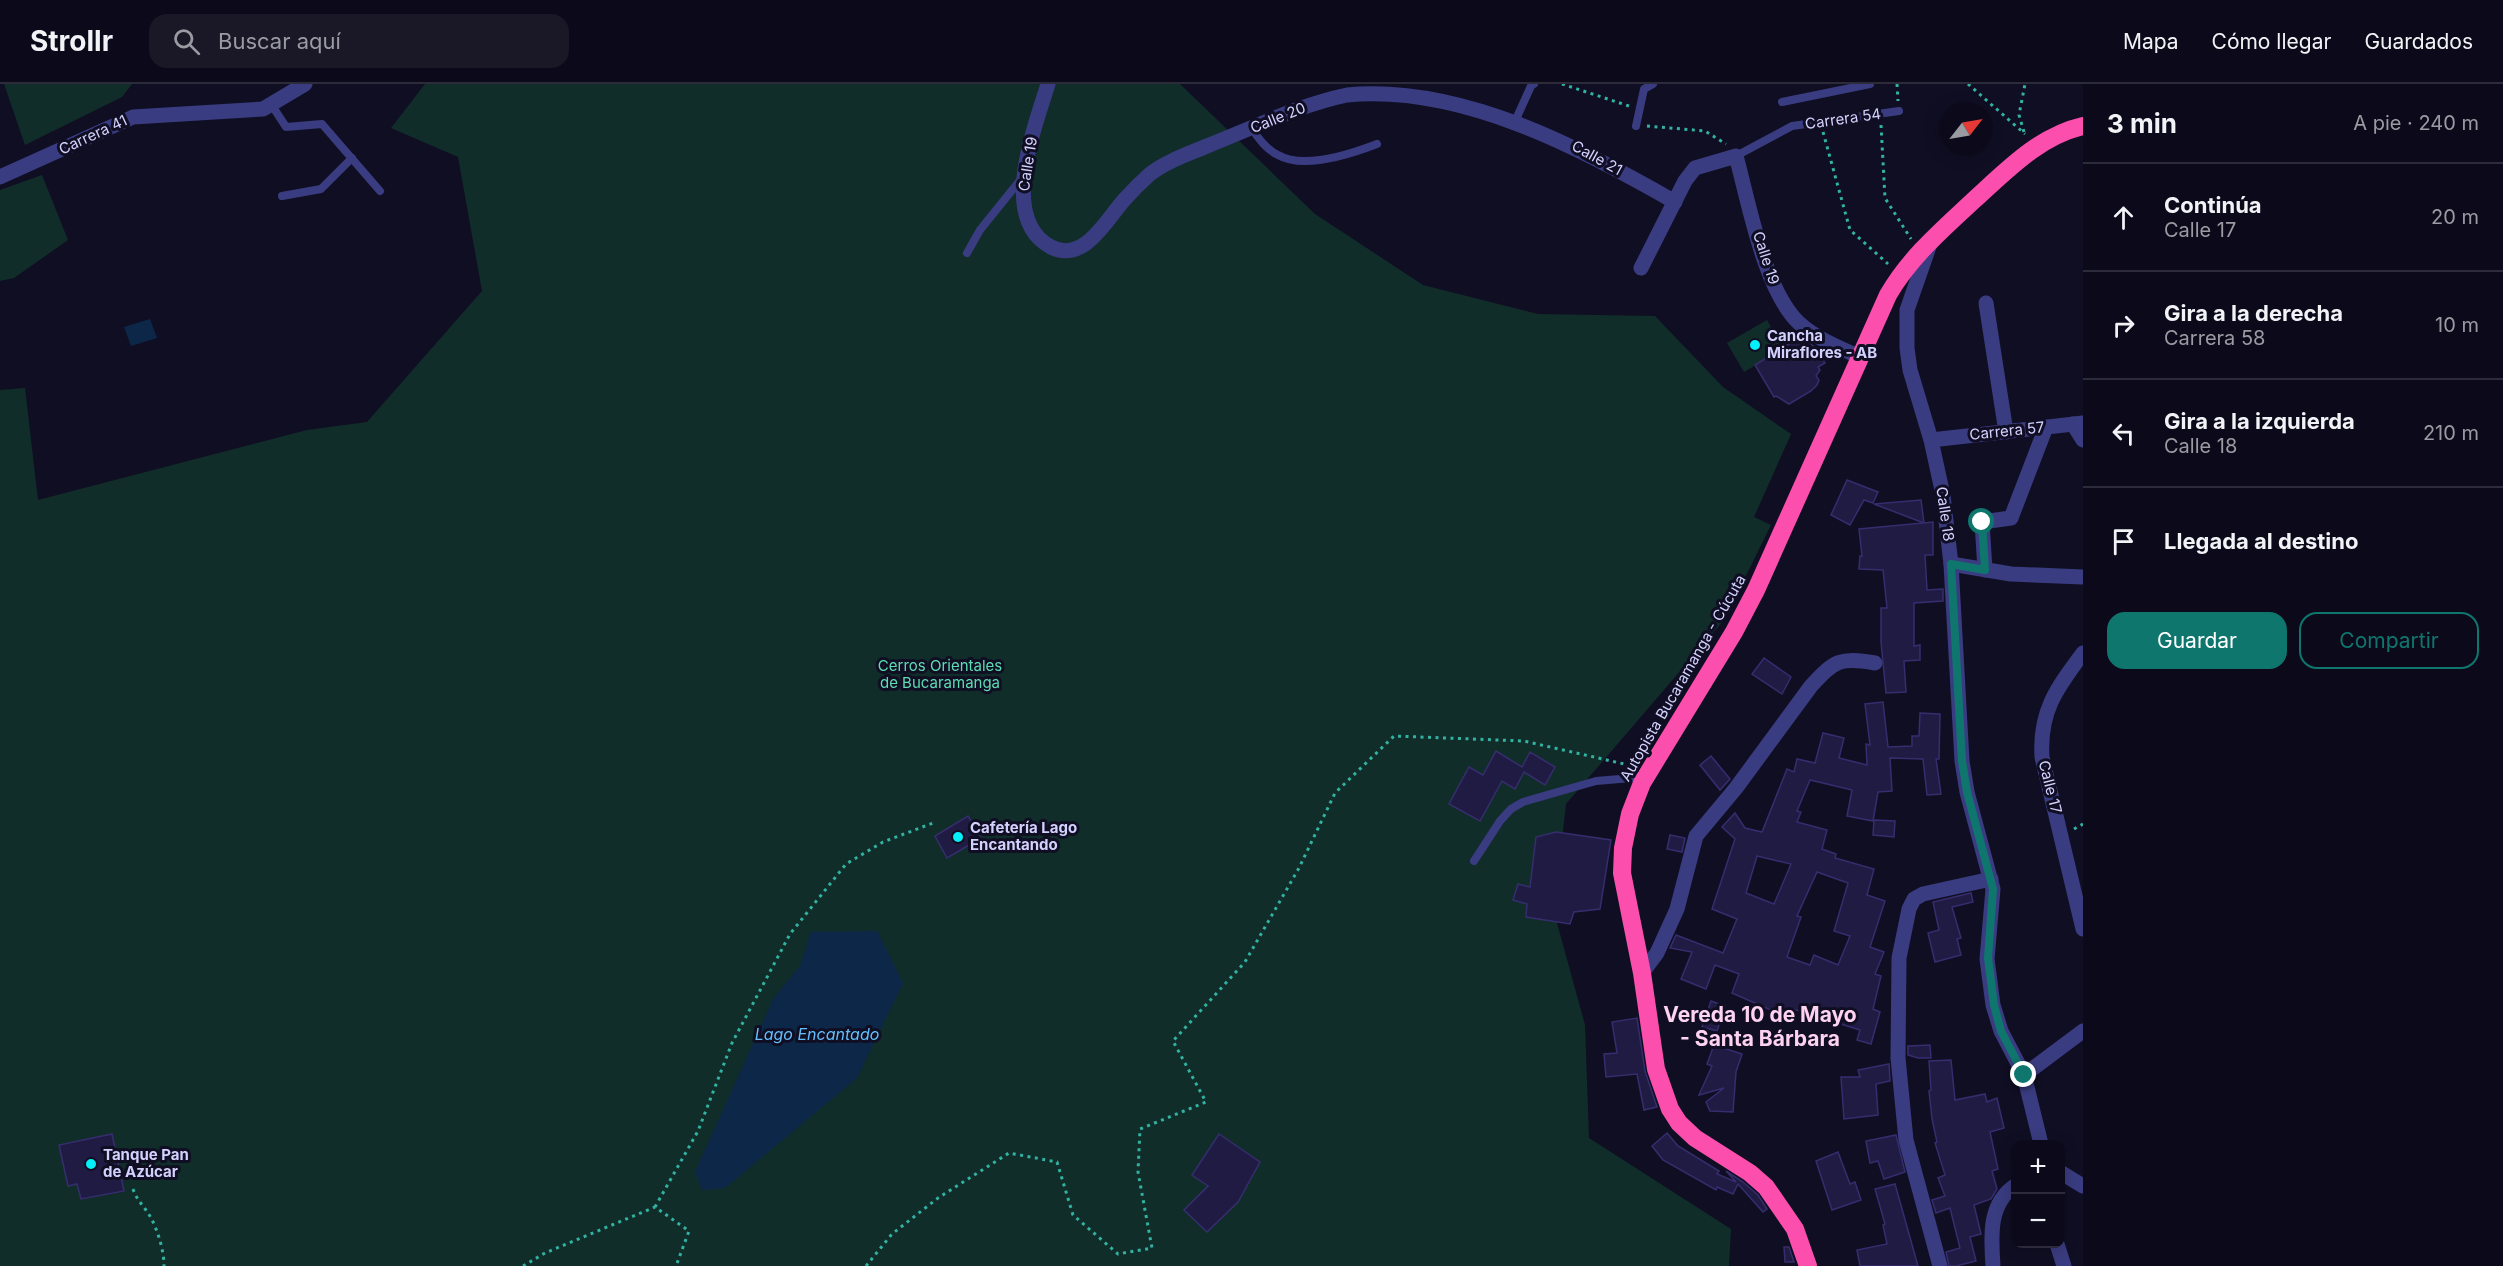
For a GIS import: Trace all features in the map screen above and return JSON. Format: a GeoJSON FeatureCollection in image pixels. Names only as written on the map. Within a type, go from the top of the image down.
{"type":"FeatureCollection","features":[{"type":"Feature","properties":{"kind":"highway","name":"Autopista Bucaramanga - Cúcuta"},"geometry":{"type":"LineString","coordinates":[[1808,1266],[1795,1229],[1766,1186],[1750,1173],[1695,1138],[1679,1123],[1670,1109],[1656,1069],[1623,867],[1623,848],[1630,814],[1649,773],[1734,632],[1756,590],[1899,275],[1932,238],[2016,162],[2028,143],[2083,126]]}},
{"type":"Feature","properties":{"kind":"street"},"geometry":{"type":"LineString","coordinates":[[267,106],[305,84]]}},
{"type":"Feature","properties":{"kind":"street","name":"Calle 19"},"geometry":{"type":"LineString","coordinates":[[1048,84],[1033,133],[1025,175],[1024,211],[1036,233],[1052,248],[1076,249]]}},
{"type":"Feature","properties":{"kind":"street","name":"Calle 20"},"geometry":{"type":"LineString","coordinates":[[1076,249],[1084,245],[1102,228],[1124,200],[1151,174],[1179,158],[1315,103],[1348,94],[1403,89],[1452,98],[1517,117]]}},
{"type":"Feature","properties":{"kind":"street","name":"Carrera 41"},"geometry":{"type":"LineString","coordinates":[[0,177],[133,117],[267,106]]}},
{"type":"Feature","properties":{"kind":"street","name":"Calle 21"},"geometry":{"type":"LineString","coordinates":[[1517,117],[1587,151],[1675,202]]}},
{"type":"Feature","properties":{"kind":"street","name":"Calle 19"},"geometry":{"type":"LineString","coordinates":[[1736,156],[1772,284],[1788,311],[1828,348],[1860,357]]}},
{"type":"Feature","properties":{"kind":"street","name":"Carrera 54"},"geometry":{"type":"LineString","coordinates":[[1641,268],[1685,181],[1695,168],[1736,156]]}},
{"type":"Feature","properties":{"kind":"street","name":"Calle 18"},"geometry":{"type":"LineString","coordinates":[[1932,238],[1907,310],[1910,370],[1931,440],[1943,495],[1951,564],[1962,761],[1971,809],[1991,879],[1993,897],[1988,958],[1994,1005],[2001,1031],[2024,1075],[2041,1140]]}},
{"type":"Feature","properties":{"kind":"street"},"geometry":{"type":"LineString","coordinates":[[1986,303],[2006,432]]}},
{"type":"Feature","properties":{"kind":"street"},"geometry":{"type":"LineString","coordinates":[[2078,424],[2083,440]]}},
{"type":"Feature","properties":{"kind":"street","name":"Carrera 57"},"geometry":{"type":"LineString","coordinates":[[1931,440],[2078,424]]}},
{"type":"Feature","properties":{"kind":"street"},"geometry":{"type":"LineString","coordinates":[[1985,570],[1982,522],[2011,518],[2046,427]]}},
{"type":"Feature","properties":{"kind":"street"},"geometry":{"type":"LineString","coordinates":[[1951,564],[2011,574],[2083,577]]}},
{"type":"Feature","properties":{"kind":"street","name":"Calle 17"},"geometry":{"type":"LineString","coordinates":[[2083,653],[2052,697],[2041,743],[2042,757],[2083,929]]}},
{"type":"Feature","properties":{"kind":"street"},"geometry":{"type":"LineString","coordinates":[[1642,973],[1657,953],[1677,909],[1696,836],[1736,788],[1811,686],[1824,672],[1848,659],[1875,663]]}},
{"type":"Feature","properties":{"kind":"street"},"geometry":{"type":"LineString","coordinates":[[1940,1266],[1906,1140],[1898,1058],[1899,958],[1914,899],[1923,894],[1991,879]]}},
{"type":"Feature","properties":{"kind":"street"},"geometry":{"type":"LineString","coordinates":[[2024,1075],[2083,1031]]}},
{"type":"Feature","properties":{"kind":"street"},"geometry":{"type":"LineString","coordinates":[[1993,1266],[1993,1215],[2007,1191],[2011,1188]]}},
{"type":"Feature","properties":{"kind":"street"},"geometry":{"type":"LineString","coordinates":[[2058,1248],[2064,1266]]}},
{"type":"Feature","properties":{"kind":"lane"},"geometry":{"type":"LineString","coordinates":[[1517,117],[1534,84]]}},
{"type":"Feature","properties":{"kind":"lane"},"geometry":{"type":"LineString","coordinates":[[1636,126],[1644,89],[1653,84]]}},
{"type":"Feature","properties":{"kind":"lane"},"geometry":{"type":"LineString","coordinates":[[1782,102],[1870,84]]}},
{"type":"Feature","properties":{"kind":"lane"},"geometry":{"type":"LineString","coordinates":[[267,106],[286,127],[322,124],[380,191]]}},
{"type":"Feature","properties":{"kind":"lane","name":"Carrera 54"},"geometry":{"type":"LineString","coordinates":[[1736,156],[1792,126],[1899,111]]}},
{"type":"Feature","properties":{"kind":"lane"},"geometry":{"type":"LineString","coordinates":[[1252,129],[1263,144],[1278,156],[1298,161],[1343,156],[1377,144]]}},
{"type":"Feature","properties":{"kind":"lane"},"geometry":{"type":"LineString","coordinates":[[282,196],[321,189],[352,158]]}},
{"type":"Feature","properties":{"kind":"lane"},"geometry":{"type":"LineString","coordinates":[[967,253],[980,230],[1025,175]]}},
{"type":"Feature","properties":{"kind":"lane"},"geometry":{"type":"LineString","coordinates":[[1474,861],[1500,821],[1511,809],[1523,802],[1596,781],[1649,773]]}},
{"type":"Feature","properties":{"kind":"path"},"geometry":{"type":"LineString","coordinates":[[1562,84],[1639,110]]}},
{"type":"Feature","properties":{"kind":"path"},"geometry":{"type":"LineString","coordinates":[[1968,84],[2028,143]]}},
{"type":"Feature","properties":{"kind":"path"},"geometry":{"type":"LineString","coordinates":[[2025,84],[2019,116],[2028,143]]}},
{"type":"Feature","properties":{"kind":"path"},"geometry":{"type":"LineString","coordinates":[[1881,114],[1885,198],[1919,252]]}},
{"type":"Feature","properties":{"kind":"path"},"geometry":{"type":"LineString","coordinates":[[1821,122],[1850,230],[1899,275]]}},
{"type":"Feature","properties":{"kind":"path"},"geometry":{"type":"LineString","coordinates":[[1636,126],[1705,131],[1725,142],[1736,156]]}},
{"type":"Feature","properties":{"kind":"path"},"geometry":{"type":"LineString","coordinates":[[866,1266],[892,1234],[938,1198],[1010,1153],[1057,1162],[1072,1215],[1118,1254],[1152,1248],[1138,1172],[1140,1129],[1206,1102],[1173,1041],[1245,962],[1299,868],[1335,793],[1394,736],[1524,741],[1649,773]]}},
{"type":"Feature","properties":{"kind":"path"},"geometry":{"type":"LineString","coordinates":[[523,1266],[545,1253],[655,1208],[698,1131],[732,1043],[790,934],[846,864],[883,842],[933,824]]}},
{"type":"Feature","properties":{"kind":"path"},"geometry":{"type":"LineString","coordinates":[[133,1189],[137,1201],[151,1218],[164,1256],[164,1266]]}},
{"type":"Feature","properties":{"kind":"path"},"geometry":{"type":"LineString","coordinates":[[655,1208],[688,1231],[676,1266]]}},
{"type":"Feature","properties":{"kind":"green space"},"geometry":{"type":"Polygon","coordinates":[[[4,84],[132,84],[122,97],[25,145],[4,84]]]}},
{"type":"Feature","properties":{"kind":"green space","name":"Cerros Orientales de Bucaramanga"},"geometry":{"type":"Polygon","coordinates":[[[425,84],[1180,84],[1315,214],[1423,285],[1538,314],[1655,316],[1723,387],[1791,434],[1754,517],[1771,525],[1724,620],[1566,804],[1554,912],[1585,1025],[1589,1138],[1731,1229],[1729,1266],[0,1266],[0,390],[25,388],[38,500],[307,430],[367,422],[482,291],[458,157],[391,128],[425,84]]]}},
{"type":"Feature","properties":{"kind":"green space"},"geometry":{"type":"Polygon","coordinates":[[[42,175],[68,240],[14,278],[0,281],[0,190],[42,175]]]}},
{"type":"Feature","properties":{"kind":"green space","name":"Cancha Miraflores - AB"},"geometry":{"type":"Polygon","coordinates":[[[1767,320],[1783,349],[1744,372],[1727,343],[1767,320]]]}},
{"type":"Feature","properties":{"kind":"water"},"geometry":{"type":"Polygon","coordinates":[[[150,319],[157,338],[131,346],[124,327],[150,319]]]}},
{"type":"Feature","properties":{"kind":"water","name":"Lago Encantado"},"geometry":{"type":"Polygon","coordinates":[[[877,931],[903,983],[857,1078],[725,1188],[702,1190],[695,1172],[773,999],[800,966],[811,932],[877,931]]]}},
{"type":"Feature","properties":{"kind":"building"},"geometry":{"type":"Polygon","coordinates":[[[1800,337],[1815,347],[1825,363],[1818,367],[1820,370],[1816,376],[1819,380],[1817,385],[1789,404],[1774,397],[1755,365],[1800,337]]]}},
{"type":"Feature","properties":{"kind":"building"},"geometry":{"type":"Polygon","coordinates":[[[1847,480],[1878,492],[1873,503],[1864,500],[1850,525],[1831,515],[1847,480]]]}},
{"type":"Feature","properties":{"kind":"building"},"geometry":{"type":"Polygon","coordinates":[[[1921,500],[1924,523],[1874,504],[1921,500]]]}},
{"type":"Feature","properties":{"kind":"building"},"geometry":{"type":"Polygon","coordinates":[[[1933,522],[1933,555],[1925,555],[1927,590],[1943,589],[1943,601],[1914,603],[1914,646],[1920,645],[1920,660],[1904,661],[1906,692],[1886,693],[1881,642],[1881,608],[1887,608],[1883,570],[1859,569],[1860,556],[1862,556],[1859,529],[1933,522]]]}},
{"type":"Feature","properties":{"kind":"building"},"geometry":{"type":"Polygon","coordinates":[[[1764,658],[1791,677],[1782,694],[1752,674],[1764,658]]]}},
{"type":"Feature","properties":{"kind":"building"},"geometry":{"type":"Polygon","coordinates":[[[1883,702],[1888,747],[1912,746],[1912,736],[1919,736],[1920,713],[1940,714],[1939,759],[1936,759],[1941,794],[1927,795],[1923,759],[1890,758],[1892,791],[1878,792],[1873,821],[1847,816],[1852,790],[1810,780],[1797,811],[1801,812],[1797,822],[1827,830],[1822,849],[1836,854],[1835,858],[1874,869],[1867,895],[1885,901],[1870,947],[1884,952],[1875,974],[1881,976],[1873,1009],[1880,1012],[1871,1044],[1857,1040],[1860,1030],[1793,1009],[1791,1015],[1774,1009],[1773,1011],[1732,993],[1739,974],[1715,965],[1706,989],[1681,979],[1692,952],[1670,948],[1676,935],[1723,953],[1737,919],[1712,909],[1735,839],[1722,827],[1735,813],[1745,828],[1762,832],[1787,769],[1794,772],[1797,759],[1815,763],[1823,733],[1844,738],[1839,758],[1867,765],[1866,744],[1870,745],[1865,704],[1883,702]],[[1757,856],[1746,893],[1774,904],[1791,864],[1757,856]],[[1817,872],[1797,916],[1801,917],[1787,957],[1810,965],[1814,955],[1838,965],[1850,936],[1834,931],[1848,883],[1817,872]]]}},
{"type":"Feature","properties":{"kind":"building"},"geometry":{"type":"Polygon","coordinates":[[[1496,751],[1522,767],[1530,752],[1555,767],[1545,785],[1524,772],[1515,789],[1502,781],[1480,821],[1449,804],[1469,767],[1483,775],[1496,751]]]}},
{"type":"Feature","properties":{"kind":"building"},"geometry":{"type":"Polygon","coordinates":[[[1711,756],[1730,779],[1720,790],[1700,765],[1711,756]]]}},
{"type":"Feature","properties":{"kind":"building","name":"Cafetería Lago Encantando"},"geometry":{"type":"Polygon","coordinates":[[[968,816],[981,838],[947,858],[935,836],[968,816]]]}},
{"type":"Feature","properties":{"kind":"building"},"geometry":{"type":"Polygon","coordinates":[[[1874,820],[1895,821],[1894,837],[1873,835],[1874,820]]]}},
{"type":"Feature","properties":{"kind":"building"},"geometry":{"type":"Polygon","coordinates":[[[1556,832],[1611,840],[1600,909],[1574,912],[1570,924],[1526,917],[1527,904],[1513,900],[1518,884],[1530,887],[1536,837],[1556,832]]]}},
{"type":"Feature","properties":{"kind":"building"},"geometry":{"type":"Polygon","coordinates":[[[1670,835],[1685,838],[1682,852],[1667,849],[1670,835]]]}},
{"type":"Feature","properties":{"kind":"building"},"geometry":{"type":"Polygon","coordinates":[[[1971,893],[1973,902],[1952,907],[1961,938],[1957,939],[1961,955],[1935,962],[1928,933],[1939,930],[1933,902],[1971,893]]]}},
{"type":"Feature","properties":{"kind":"building"},"geometry":{"type":"Polygon","coordinates":[[[1711,1001],[1725,1006],[1717,1031],[1702,1027],[1711,1001]]]}},
{"type":"Feature","properties":{"kind":"building"},"geometry":{"type":"Polygon","coordinates":[[[1637,1018],[1645,1071],[1657,1107],[1644,1110],[1637,1074],[1606,1077],[1604,1054],[1617,1053],[1612,1022],[1637,1018]]]}},
{"type":"Feature","properties":{"kind":"building"},"geometry":{"type":"Polygon","coordinates":[[[1714,1045],[1742,1054],[1736,1072],[1733,1112],[1710,1111],[1706,1102],[1724,1088],[1699,1095],[1712,1066],[1707,1064],[1714,1045]]]}},
{"type":"Feature","properties":{"kind":"building"},"geometry":{"type":"Polygon","coordinates":[[[1930,1045],[1931,1058],[1908,1055],[1908,1046],[1930,1045]]]}},
{"type":"Feature","properties":{"kind":"building"},"geometry":{"type":"Polygon","coordinates":[[[1951,1060],[1955,1100],[1985,1094],[1987,1102],[1997,1098],[2004,1128],[1990,1132],[1998,1169],[1992,1171],[1997,1189],[1991,1199],[1974,1205],[1981,1234],[1970,1237],[1976,1261],[1956,1266],[1949,1266],[1946,1252],[1960,1248],[1950,1208],[1936,1213],[1932,1200],[1945,1196],[1938,1178],[1945,1175],[1935,1143],[1937,1142],[1929,1091],[1931,1090],[1929,1061],[1951,1060]]]}},
{"type":"Feature","properties":{"kind":"building"},"geometry":{"type":"Polygon","coordinates":[[[1889,1064],[1890,1081],[1876,1084],[1878,1115],[1844,1119],[1841,1077],[1860,1077],[1858,1070],[1889,1064]]]}},
{"type":"Feature","properties":{"kind":"building"},"geometry":{"type":"Polygon","coordinates":[[[1667,1133],[1678,1146],[1719,1171],[1717,1174],[1736,1182],[1726,1171],[1743,1182],[1758,1195],[1767,1209],[1763,1212],[1738,1184],[1733,1194],[1717,1187],[1716,1190],[1663,1160],[1652,1146],[1667,1133]]]}},
{"type":"Feature","properties":{"kind":"building","name":"Tanque Pan de Azúcar"},"geometry":{"type":"Polygon","coordinates":[[[112,1134],[124,1191],[81,1199],[77,1184],[68,1186],[59,1145],[112,1134]]]}},
{"type":"Feature","properties":{"kind":"building"},"geometry":{"type":"Polygon","coordinates":[[[1219,1134],[1260,1162],[1238,1202],[1207,1232],[1184,1210],[1208,1186],[1192,1175],[1219,1134]]]}},
{"type":"Feature","properties":{"kind":"building"},"geometry":{"type":"Polygon","coordinates":[[[1896,1135],[1905,1172],[1884,1179],[1878,1161],[1870,1163],[1866,1141],[1896,1135]]]}},
{"type":"Feature","properties":{"kind":"building"},"geometry":{"type":"Polygon","coordinates":[[[1838,1152],[1850,1184],[1855,1182],[1861,1200],[1832,1210],[1816,1161],[1838,1152]]]}},
{"type":"Feature","properties":{"kind":"building"},"geometry":{"type":"Polygon","coordinates":[[[1895,1184],[1918,1266],[1860,1266],[1857,1250],[1887,1244],[1883,1225],[1885,1224],[1875,1189],[1895,1184]]]}},
{"type":"Feature","properties":{"kind":"building"},"geometry":{"type":"Polygon","coordinates":[[[1784,1247],[1789,1247],[1794,1262],[1785,1262],[1784,1247]]]}},
{"type":"Feature","properties":{"kind":"place","name":"Cancha Miraflores - AB"},"geometry":{"type":"Point","coordinates":[1755,345]}},
{"type":"Feature","properties":{"kind":"place","name":"Cafetería Lago Encantando"},"geometry":{"type":"Point","coordinates":[958,837]}},
{"type":"Feature","properties":{"kind":"place","name":"Tanque Pan de Azúcar"},"geometry":{"type":"Point","coordinates":[91,1164]}},
{"type":"Feature","properties":{"kind":"district","name":"Vereda 10 de Mayo - Santa Bárbara"},"geometry":{"type":"Point","coordinates":[1760,1027]}},
{"type":"Feature","properties":{"kind":"route"},"geometry":{"type":"LineString","coordinates":[[1982,522],[1985,570],[1951,564],[1962,761],[1967,792],[1993,889],[1988,958],[1994,1005],[2001,1031],[2024,1075]]}}]}
